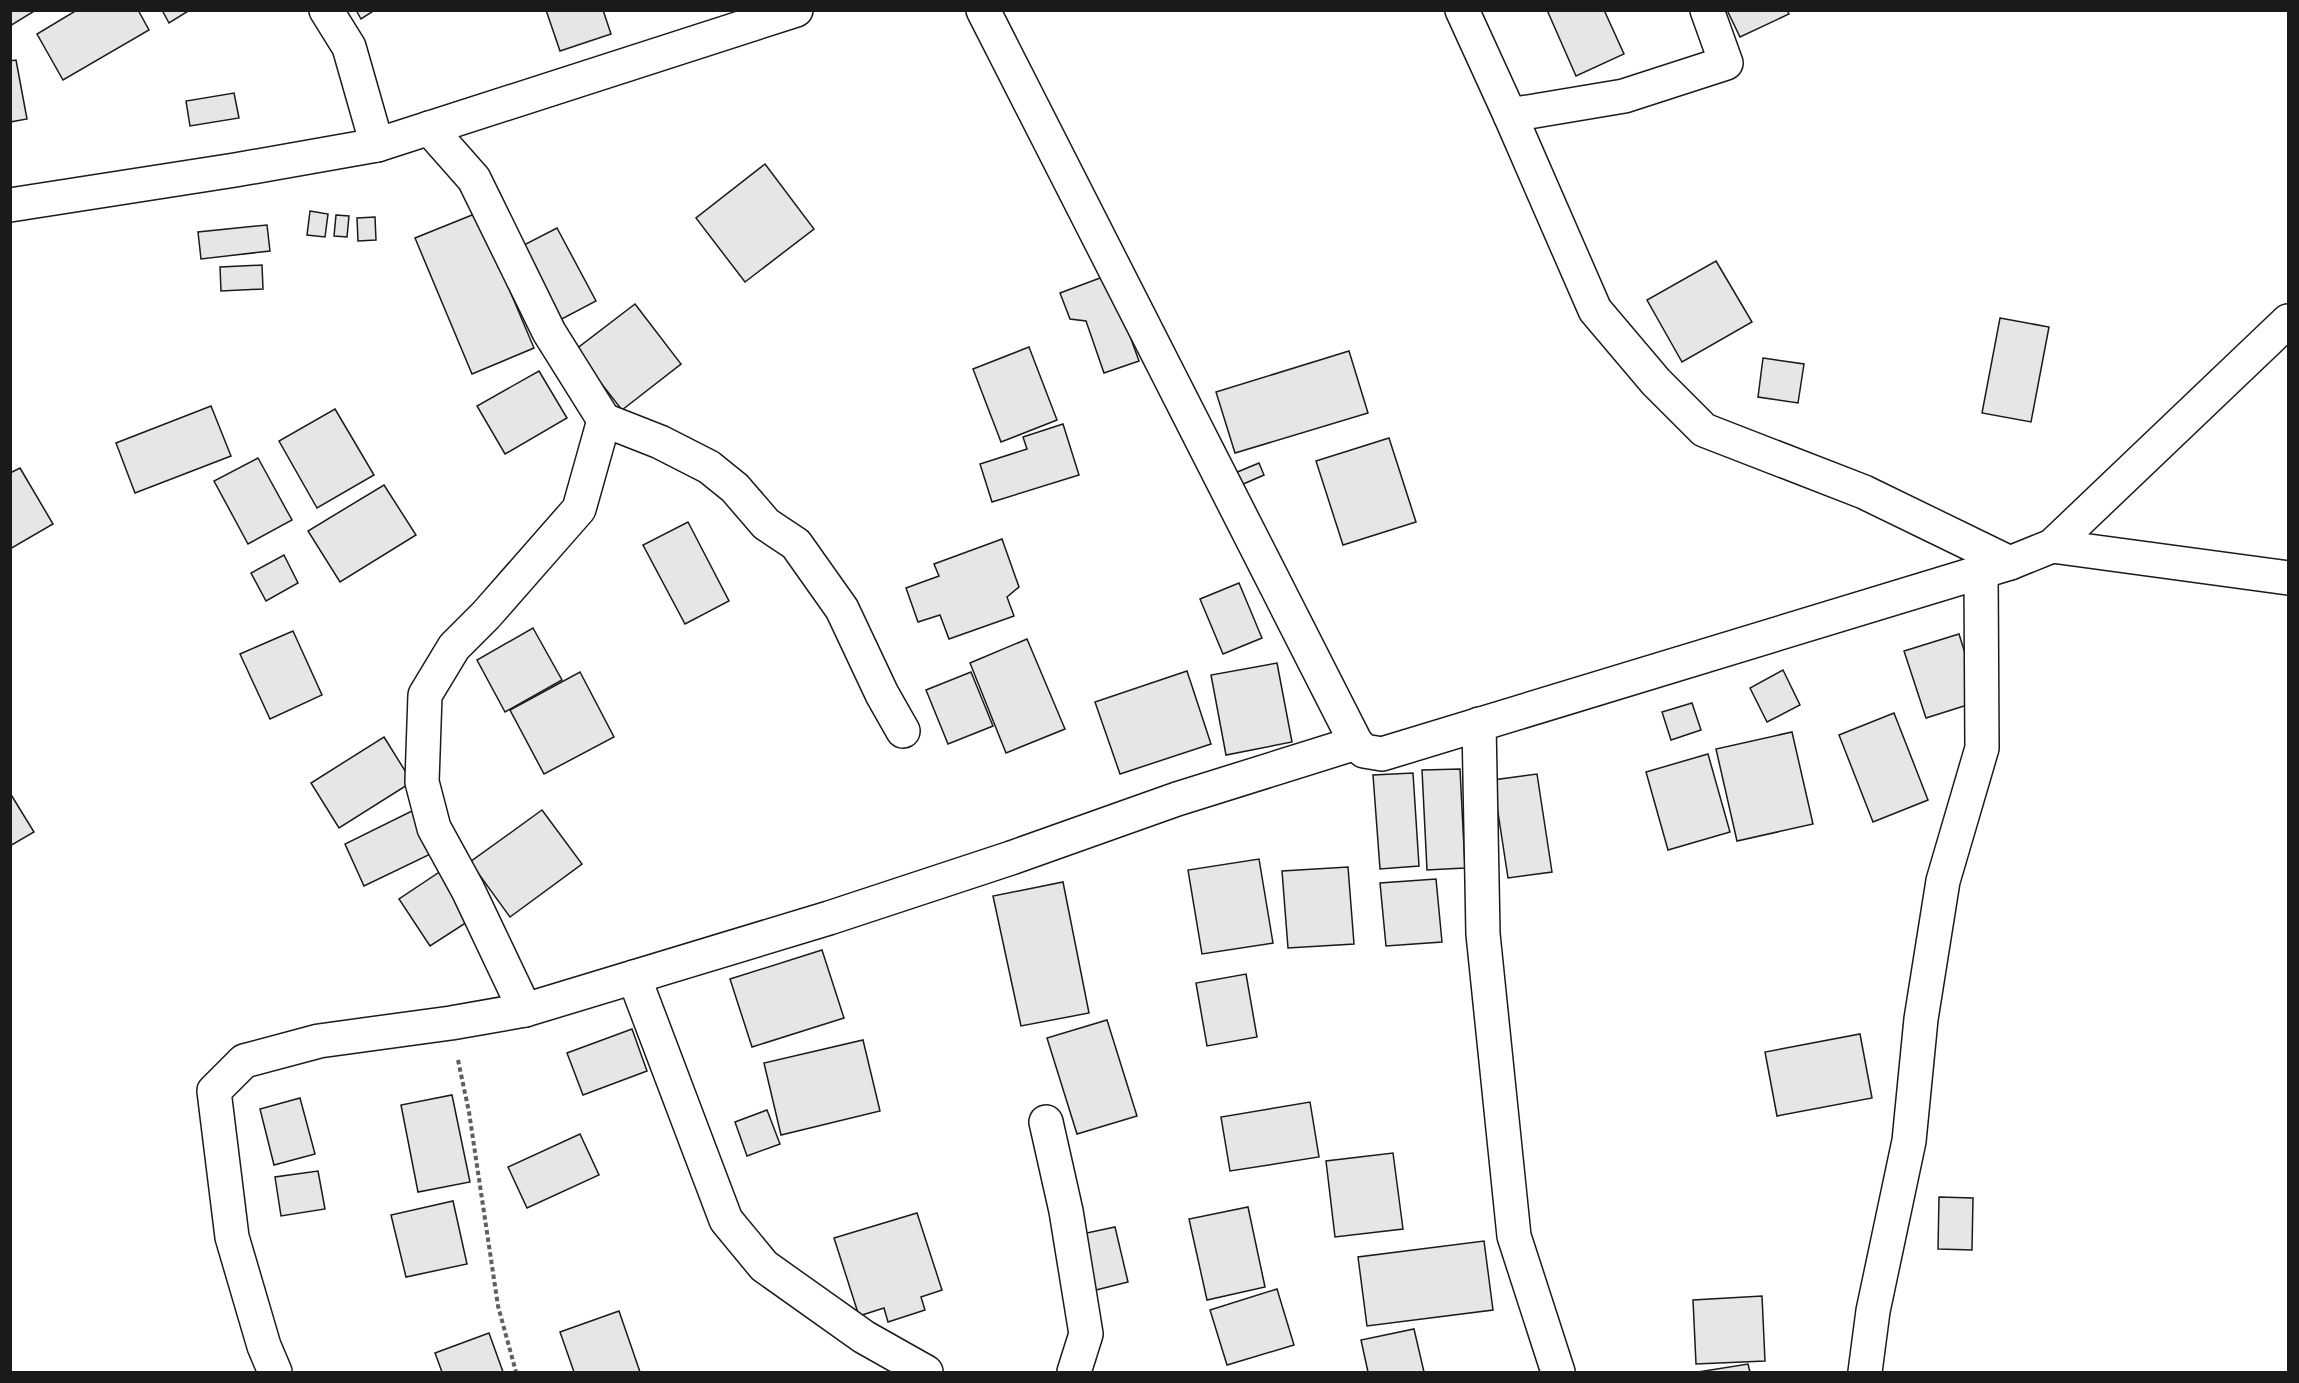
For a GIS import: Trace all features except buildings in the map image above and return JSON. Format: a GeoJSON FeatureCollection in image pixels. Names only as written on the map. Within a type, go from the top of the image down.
{"type":"FeatureCollection","features":[{"type":"Feature","properties":{"kind":"street"},"geometry":{"type":"LineString","coordinates":[[326,10],[349,47],[377,145]]}},
{"type":"Feature","properties":{"kind":"street"},"geometry":{"type":"LineString","coordinates":[[10,205],[377,145],[796,10]]}},
{"type":"Feature","properties":{"kind":"street"},"geometry":{"type":"LineString","coordinates":[[983,10],[1356,743],[1364,751],[1382,754],[1996,568],[2052,546],[2289,321]]}},
{"type":"Feature","properties":{"kind":"street"},"geometry":{"type":"LineString","coordinates":[[1462,10],[1595,310],[1656,382],[1704,430],[1864,492],[1996,568]]}},
{"type":"Feature","properties":{"kind":"street"},"geometry":{"type":"LineString","coordinates":[[1510,115],[1624,96],[1726,63],[1707,10]]}},
{"type":"Feature","properties":{"kind":"street"},"geometry":{"type":"LineString","coordinates":[[429,128],[474,179],[549,332],[604,420],[660,442],[709,467],[735,488],[766,524],[796,544],[842,609],[882,694],[903,731]]}},
{"type":"Feature","properties":{"kind":"street"},"geometry":{"type":"LineString","coordinates":[[525,1010],[468,890],[434,828],[422,782],[425,695],[454,647],[486,615],[579,509],[604,420]]}},
{"type":"Feature","properties":{"kind":"street"},"geometry":{"type":"LineString","coordinates":[[2052,546],[2289,578]]}},
{"type":"Feature","properties":{"kind":"street"},"geometry":{"type":"LineString","coordinates":[[1865,1372],[1873,1311],[1909,1141],[1921,1019],[1943,881],[1982,748],[1996,568]]}},
{"type":"Feature","properties":{"kind":"street"},"geometry":{"type":"LineString","coordinates":[[1479,724],[1483,934],[1514,1236],[1558,1372]]}},
{"type":"Feature","properties":{"kind":"street"},"geometry":{"type":"LineString","coordinates":[[274,1372],[264,1346],[232,1237],[214,1091],[244,1061],[319,1041],[451,1023],[525,1010],[830,918],[1282,764],[1356,743]]}},
{"type":"Feature","properties":{"kind":"street"},"geometry":{"type":"LineString","coordinates":[[634,977],[726,1220],[764,1266],[864,1337],[926,1372]]}},
{"type":"Feature","properties":{"kind":"street"},"geometry":{"type":"LineString","coordinates":[[1046,1122],[1066,1211],[1086,1334],[1074,1372]]}},
{"type":"Feature","properties":{"kind":"path"},"geometry":{"type":"LineString","coordinates":[[451,1023],[469,1112],[498,1306],[516,1372]]}}]}
